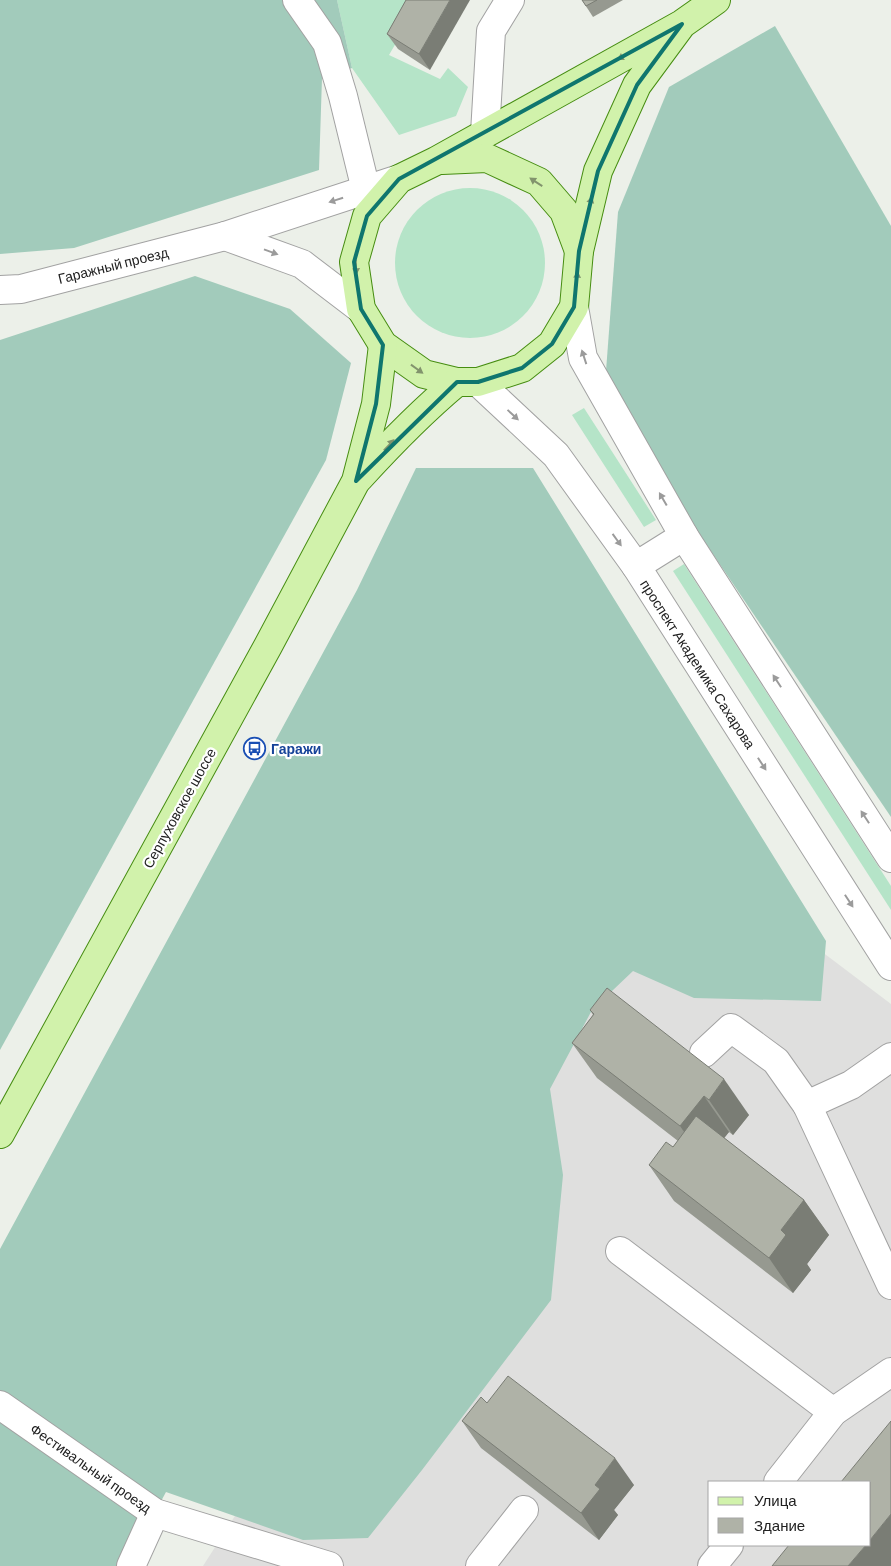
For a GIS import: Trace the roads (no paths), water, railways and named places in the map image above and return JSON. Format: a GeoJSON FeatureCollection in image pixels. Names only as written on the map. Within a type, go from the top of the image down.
{"type":"FeatureCollection","features":[{"type":"Feature","properties":{"kind":"main road"},"geometry":{"type":"LineString","coordinates":[[467,382],[424,374],[383,345],[361,309],[354,262],[367,216],[399,179],[682,24],[716,0]]}},
{"type":"Feature","properties":{"kind":"main road"},"geometry":{"type":"LineString","coordinates":[[356,481],[396,437],[432,403],[467,382],[522,368],[552,344],[574,307],[579,251],[598,171],[637,85],[682,24]]}},
{"type":"Feature","properties":{"kind":"main road"},"geometry":{"type":"LineString","coordinates":[[436,160],[487,158],[539,182],[564,211],[579,251]]}},
{"type":"Feature","properties":{"kind":"main road"},"geometry":{"type":"LineString","coordinates":[[356,481],[376,404],[383,345]]}},
{"type":"Feature","properties":{"kind":"main road","name":"Серпуховское шоссе"},"geometry":{"type":"LineString","coordinates":[[0,1134],[260,661],[356,481]]}},
{"type":"Feature","properties":{"kind":"street"},"geometry":{"type":"LineString","coordinates":[[297,0],[327,43],[343,96],[366,190]]}},
{"type":"Feature","properties":{"kind":"street"},"geometry":{"type":"LineString","coordinates":[[485,133],[490,31],[510,0]]}},
{"type":"Feature","properties":{"kind":"street","name":"Гаражный проезд"},"geometry":{"type":"LineString","coordinates":[[0,290],[21,289],[225,236],[399,179]]}},
{"type":"Feature","properties":{"kind":"street"},"geometry":{"type":"LineString","coordinates":[[225,236],[302,264],[361,309]]}},
{"type":"Feature","properties":{"kind":"street"},"geometry":{"type":"LineString","coordinates":[[574,307],[583,358],[684,536],[891,858]]}},
{"type":"Feature","properties":{"kind":"street","name":"проспект Академика Сахарова"},"geometry":{"type":"LineString","coordinates":[[467,382],[556,455],[636,566],[891,966]]}},
{"type":"Feature","properties":{"kind":"street"},"geometry":{"type":"LineString","coordinates":[[636,566],[684,536]]}},
{"type":"Feature","properties":{"kind":"street"},"geometry":{"type":"LineString","coordinates":[[704,1053],[731,1028],[776,1062],[808,1105],[891,1285]]}},
{"type":"Feature","properties":{"kind":"street"},"geometry":{"type":"LineString","coordinates":[[808,1105],[851,1085],[891,1057]]}},
{"type":"Feature","properties":{"kind":"street"},"geometry":{"type":"LineString","coordinates":[[620,1251],[833,1412]]}},
{"type":"Feature","properties":{"kind":"street"},"geometry":{"type":"LineString","coordinates":[[779,1481],[833,1412],[891,1372]]}},
{"type":"Feature","properties":{"kind":"street","name":"Фестивальный проезд"},"geometry":{"type":"LineString","coordinates":[[0,1405],[155,1512],[329,1566]]}},
{"type":"Feature","properties":{"kind":"street"},"geometry":{"type":"LineString","coordinates":[[480,1566],[524,1510]]}},
{"type":"Feature","properties":{"kind":"street"},"geometry":{"type":"LineString","coordinates":[[131,1566],[155,1512]]}},
{"type":"Feature","properties":{"kind":"street"},"geometry":{"type":"LineString","coordinates":[[712,1566],[728,1546]]}},
{"type":"Feature","properties":{"kind":"place","name":"Гаражи"},"geometry":{"type":"Point","coordinates":[255,748]}}]}
